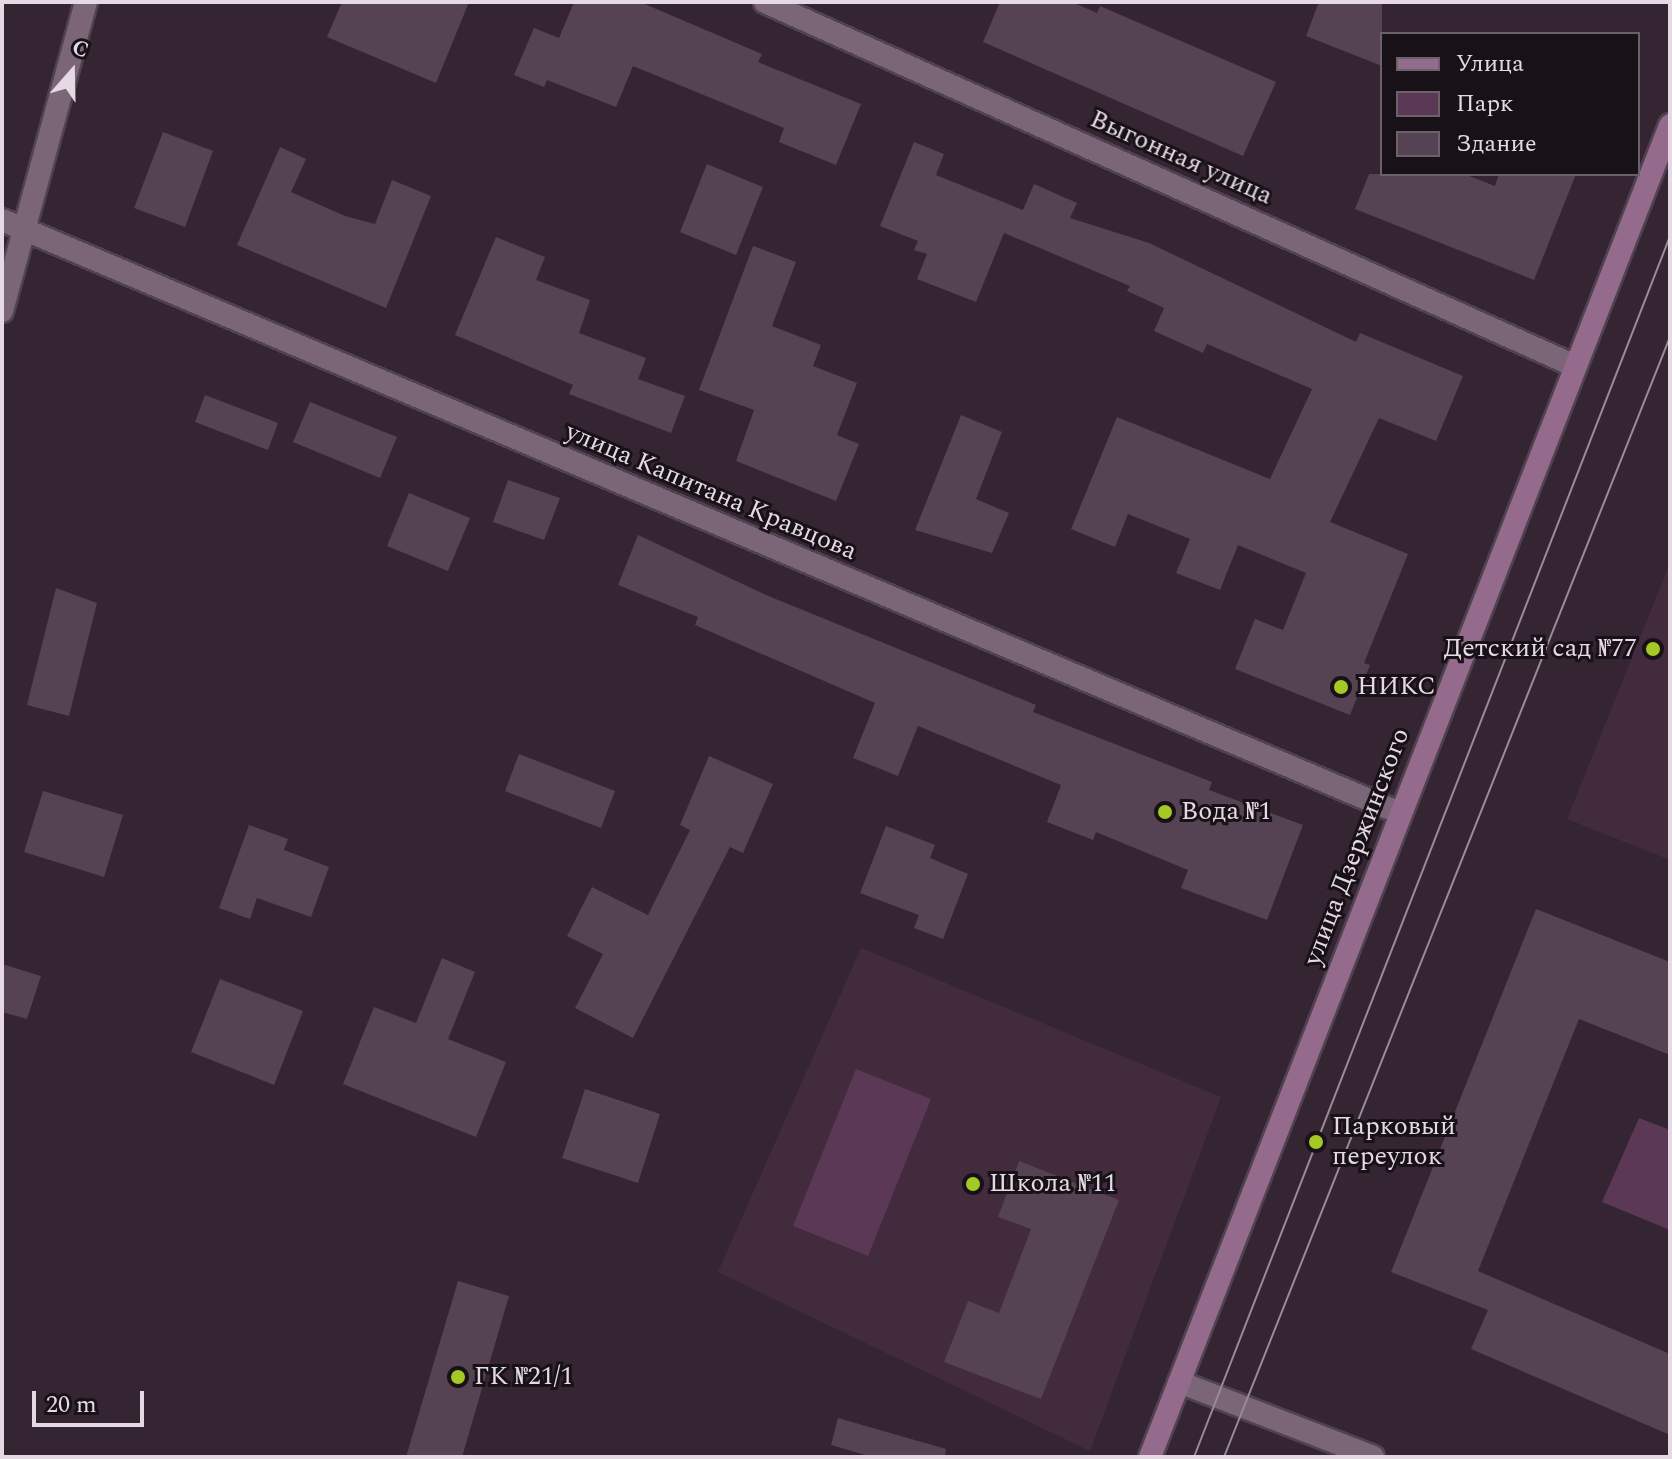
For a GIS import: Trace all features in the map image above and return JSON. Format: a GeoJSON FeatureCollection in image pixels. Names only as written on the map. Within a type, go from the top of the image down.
{"type":"FeatureCollection","features":[{"type":"Feature","properties":{"kind":"main road","name":"улица Дзержинского"},"geometry":{"type":"LineString","coordinates":[[1150,1457],[1670,125]]}},
{"type":"Feature","properties":{"kind":"street"},"geometry":{"type":"LineString","coordinates":[[2,311],[86,2]]}},
{"type":"Feature","properties":{"kind":"street","name":"Выгонная улица"},"geometry":{"type":"LineString","coordinates":[[765,2],[1575,366]]}},
{"type":"Feature","properties":{"kind":"street","name":"улица Капитана Кравцова"},"geometry":{"type":"LineString","coordinates":[[2,220],[1400,813]]}},
{"type":"Feature","properties":{"kind":"street"},"geometry":{"type":"LineString","coordinates":[[2,249],[22,231]]}},
{"type":"Feature","properties":{"kind":"street"},"geometry":{"type":"LineString","coordinates":[[1179,1382],[1373,1457]]}},
{"type":"Feature","properties":{"kind":"shaded area","name":"Детский сад №77"},"geometry":{"type":"Polygon","coordinates":[[[1670,563],[1670,860],[1567,819],[1670,563]]]}},
{"type":"Feature","properties":{"kind":"shaded area","name":"Школа №11"},"geometry":{"type":"Polygon","coordinates":[[[861,948],[1221,1097],[1090,1451],[718,1272],[861,948]]]}},
{"type":"Feature","properties":{"kind":"green space"},"geometry":{"type":"Polygon","coordinates":[[[856,1069],[931,1099],[868,1256],[793,1226],[856,1069]]]}},
{"type":"Feature","properties":{"kind":"green space"},"geometry":{"type":"Polygon","coordinates":[[[1639,1118],[1670,1130],[1670,1230],[1602,1202],[1639,1118]]]}},
{"type":"Feature","properties":{"kind":"building"},"geometry":{"type":"Polygon","coordinates":[[[342,2],[469,2],[436,83],[327,37],[342,2]]]}},
{"type":"Feature","properties":{"kind":"building"},"geometry":{"type":"Polygon","coordinates":[[[574,2],[640,2],[762,54],[758,62],[861,104],[836,165],[779,142],[784,128],[633,66],[616,107],[547,80],[544,87],[514,75],[534,28],[559,38],[574,2]]]}},
{"type":"Feature","properties":{"kind":"building"},"geometry":{"type":"Polygon","coordinates":[[[1000,2],[1072,2],[1097,13],[1100,6],[1276,82],[1243,156],[983,42],[1000,2]]]}},
{"type":"Feature","properties":{"kind":"building"},"geometry":{"type":"Polygon","coordinates":[[[1319,2],[1382,2],[1380,65],[1306,36],[1319,2]]]}},
{"type":"Feature","properties":{"kind":"building"},"geometry":{"type":"Polygon","coordinates":[[[163,132],[213,151],[185,227],[134,208],[163,132]]]}},
{"type":"Feature","properties":{"kind":"building"},"geometry":{"type":"Polygon","coordinates":[[[914,142],[944,154],[936,175],[1023,210],[1034,184],[1077,203],[1070,218],[1149,243],[1356,342],[1360,333],[1463,376],[1436,441],[1379,418],[1330,522],[1408,554],[1364,663],[1370,665],[1350,715],[1235,669],[1255,619],[1283,630],[1306,573],[1238,545],[1220,590],[1176,573],[1190,539],[1128,514],[1115,547],[1071,529],[1117,417],[1270,479],[1312,389],[1207,344],[1203,353],[1154,331],[1164,308],[1127,291],[1130,286],[1004,233],[976,302],[917,279],[927,254],[914,250],[918,241],[880,226],[914,142]]]}},
{"type":"Feature","properties":{"kind":"building"},"geometry":{"type":"Polygon","coordinates":[[[280,147],[306,159],[291,192],[345,216],[375,224],[392,180],[431,196],[386,308],[237,245],[280,147]]]}},
{"type":"Feature","properties":{"kind":"building"},"geometry":{"type":"Polygon","coordinates":[[[707,164],[763,187],[736,255],[680,232],[707,164]]]}},
{"type":"Feature","properties":{"kind":"building"},"geometry":{"type":"Polygon","coordinates":[[[1369,174],[1469,176],[1495,186],[1498,176],[1575,176],[1534,280],[1355,209],[1369,174]]]}},
{"type":"Feature","properties":{"kind":"building"},"geometry":{"type":"Polygon","coordinates":[[[496,237],[545,257],[536,280],[590,300],[579,333],[646,358],[638,379],[685,396],[671,433],[569,394],[573,385],[455,335],[496,237]]]}},
{"type":"Feature","properties":{"kind":"building"},"geometry":{"type":"Polygon","coordinates":[[[753,246],[796,262],[772,326],[821,345],[813,366],[857,383],[837,435],[859,444],[836,501],[736,461],[754,410],[699,390],[753,246]]]}},
{"type":"Feature","properties":{"kind":"building"},"geometry":{"type":"Polygon","coordinates":[[[205,395],[278,423],[268,450],[195,422],[205,395]]]}},
{"type":"Feature","properties":{"kind":"building"},"geometry":{"type":"Polygon","coordinates":[[[310,402],[397,437],[380,478],[293,442],[310,402]]]}},
{"type":"Feature","properties":{"kind":"building"},"geometry":{"type":"Polygon","coordinates":[[[961,415],[1002,432],[976,499],[1009,513],[992,553],[915,530],[961,415]]]}},
{"type":"Feature","properties":{"kind":"building"},"geometry":{"type":"Polygon","coordinates":[[[508,480],[560,498],[544,540],[493,522],[508,480]]]}},
{"type":"Feature","properties":{"kind":"building"},"geometry":{"type":"Polygon","coordinates":[[[409,493],[470,518],[448,571],[387,546],[409,493]]]}},
{"type":"Feature","properties":{"kind":"building"},"geometry":{"type":"Polygon","coordinates":[[[638,535],[766,595],[1036,705],[1033,712],[1212,782],[1209,790],[1303,825],[1267,920],[1181,888],[1188,870],[1096,832],[1093,840],[1047,822],[1061,785],[918,726],[898,776],[853,758],[875,703],[695,625],[698,617],[618,585],[638,535]]]}},
{"type":"Feature","properties":{"kind":"building"},"geometry":{"type":"Polygon","coordinates":[[[56,588],[97,603],[69,716],[27,705],[56,588]]]}},
{"type":"Feature","properties":{"kind":"building"},"geometry":{"type":"Polygon","coordinates":[[[519,754],[615,791],[601,828],[505,791],[519,754]]]}},
{"type":"Feature","properties":{"kind":"building"},"geometry":{"type":"Polygon","coordinates":[[[709,756],[773,784],[743,853],[730,847],[633,1038],[575,1008],[603,954],[567,936],[592,887],[648,915],[690,830],[680,825],[709,756]]]}},
{"type":"Feature","properties":{"kind":"building"},"geometry":{"type":"Polygon","coordinates":[[[43,791],[123,815],[104,877],[24,852],[43,791]]]}},
{"type":"Feature","properties":{"kind":"building"},"geometry":{"type":"Polygon","coordinates":[[[249,825],[288,839],[284,850],[329,867],[311,917],[257,898],[250,919],[219,908],[249,825]]]}},
{"type":"Feature","properties":{"kind":"building"},"geometry":{"type":"Polygon","coordinates":[[[886,826],[935,845],[930,858],[968,874],[943,939],[914,928],[919,915],[860,893],[886,826]]]}},
{"type":"Feature","properties":{"kind":"building"},"geometry":{"type":"Polygon","coordinates":[[[1536,909],[1670,962],[1670,1055],[1579,1019],[1478,1271],[1670,1354],[1670,1435],[1471,1349],[1488,1310],[1391,1272],[1536,909]]]}},
{"type":"Feature","properties":{"kind":"building"},"geometry":{"type":"Polygon","coordinates":[[[442,958],[475,972],[448,1039],[506,1062],[476,1137],[343,1084],[374,1007],[416,1023],[442,958]]]}},
{"type":"Feature","properties":{"kind":"building"},"geometry":{"type":"Polygon","coordinates":[[[2,964],[41,976],[27,1019],[2,1012],[2,964]]]}},
{"type":"Feature","properties":{"kind":"building"},"geometry":{"type":"Polygon","coordinates":[[[220,979],[303,1011],[274,1085],[191,1052],[220,979]]]}},
{"type":"Feature","properties":{"kind":"building"},"geometry":{"type":"Polygon","coordinates":[[[585,1089],[660,1114],[638,1183],[562,1158],[585,1089]]]}},
{"type":"Feature","properties":{"kind":"building","name":"Школа №11"},"geometry":{"type":"Polygon","coordinates":[[[1019,1161],[1119,1200],[1041,1399],[944,1362],[968,1301],[999,1313],[1031,1229],[998,1217],[1019,1161]]]}},
{"type":"Feature","properties":{"kind":"building","name":"ГК №21/1"},"geometry":{"type":"Polygon","coordinates":[[[458,1281],[509,1296],[462,1457],[406,1457],[458,1281]]]}},
{"type":"Feature","properties":{"kind":"building"},"geometry":{"type":"Polygon","coordinates":[[[838,1418],[946,1449],[945,1457],[872,1457],[831,1445],[838,1418]]]}},
{"type":"Feature","properties":{"kind":"tram line"},"geometry":{"type":"LineString","coordinates":[[1194,1457],[1670,236]]}},
{"type":"Feature","properties":{"kind":"tram line"},"geometry":{"type":"LineString","coordinates":[[1224,1457],[1670,337]]}},
{"type":"Feature","properties":{"kind":"place","name":"Детский сад №77"},"geometry":{"type":"Point","coordinates":[1653,649]}},
{"type":"Feature","properties":{"kind":"place","name":"НИКС"},"geometry":{"type":"Point","coordinates":[1341,687]}},
{"type":"Feature","properties":{"kind":"place","name":"Вода №1"},"geometry":{"type":"Point","coordinates":[1165,812]}},
{"type":"Feature","properties":{"kind":"place","name":"Парковый переулок"},"geometry":{"type":"Point","coordinates":[1316,1142]}},
{"type":"Feature","properties":{"kind":"place","name":"Школа №11"},"geometry":{"type":"Point","coordinates":[973,1184]}},
{"type":"Feature","properties":{"kind":"place","name":"ГК №21/1"},"geometry":{"type":"Point","coordinates":[458,1377]}}]}
